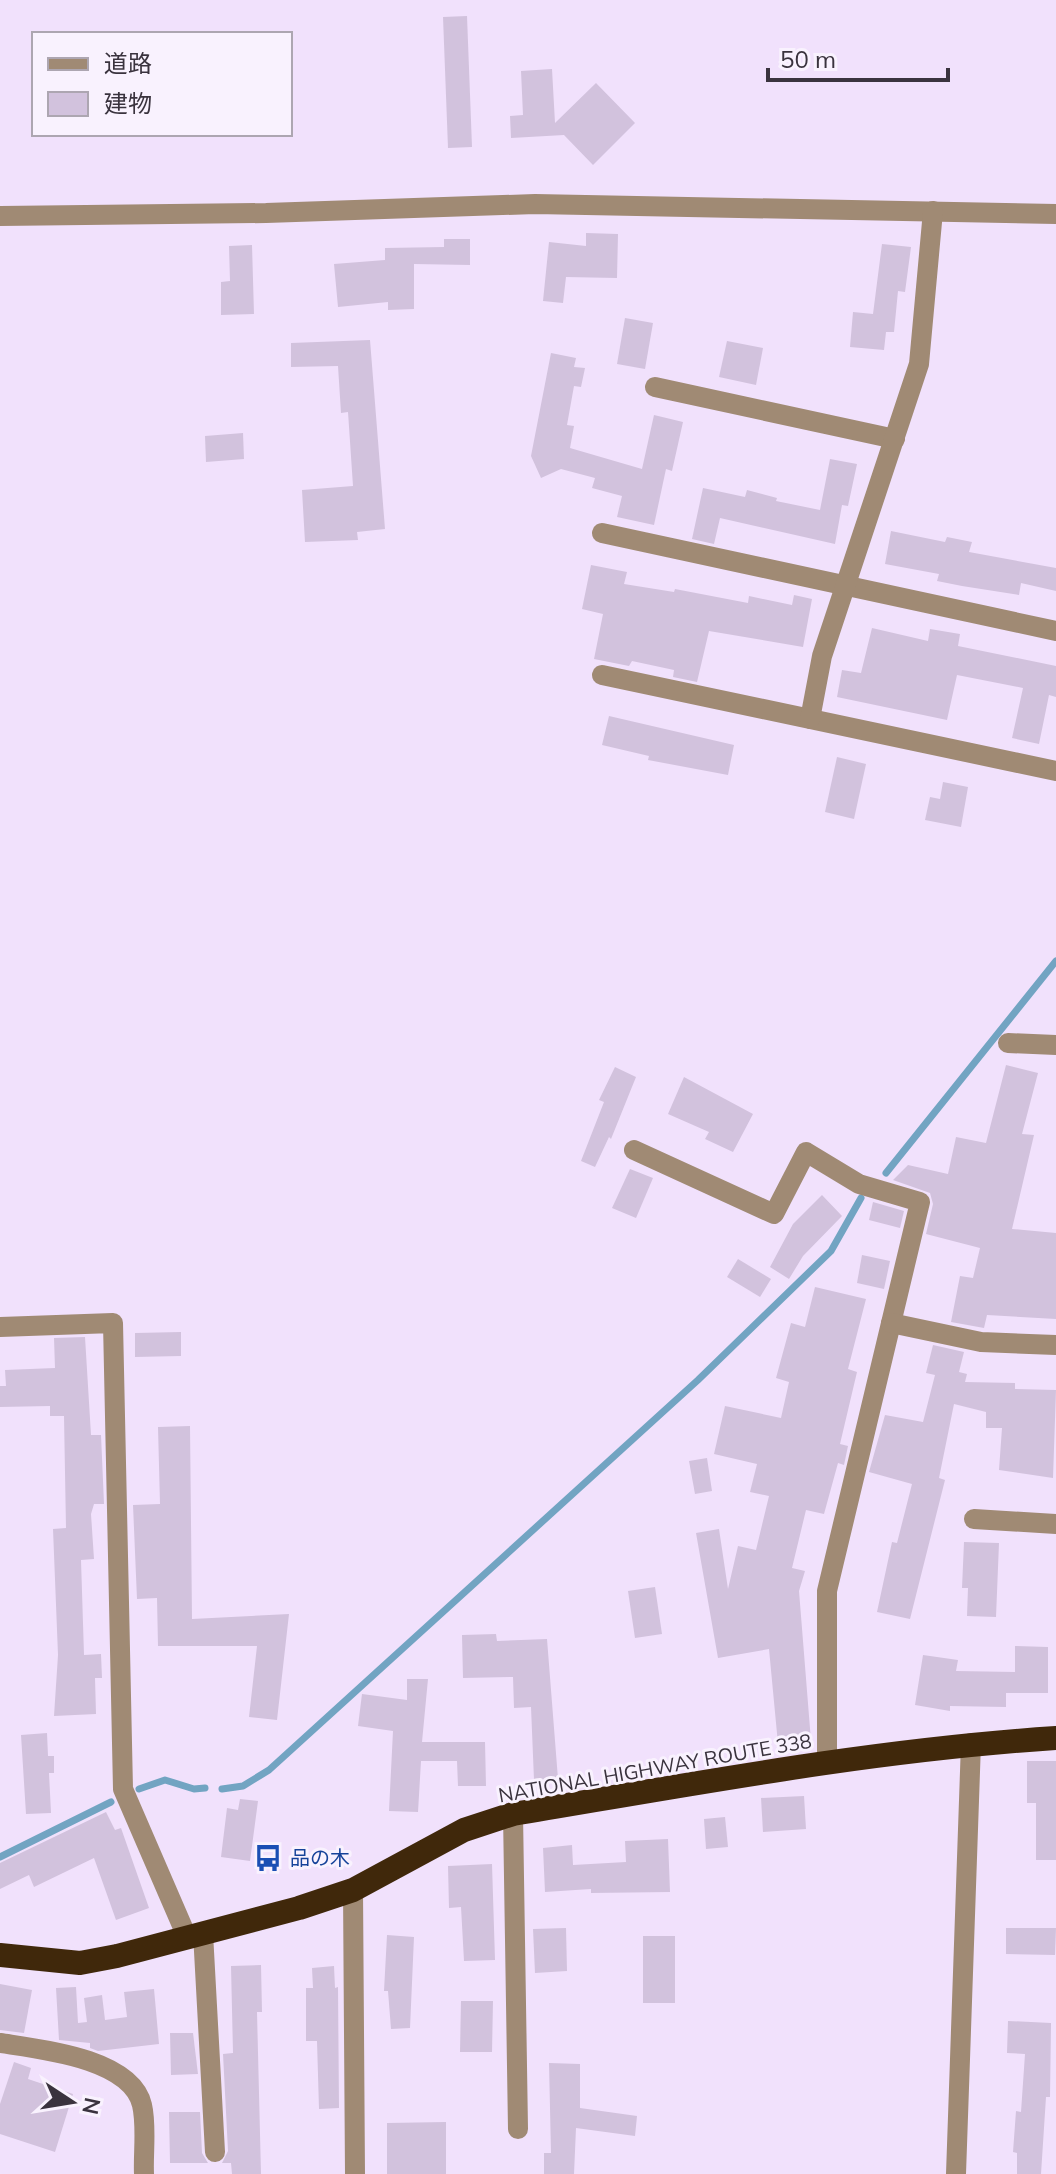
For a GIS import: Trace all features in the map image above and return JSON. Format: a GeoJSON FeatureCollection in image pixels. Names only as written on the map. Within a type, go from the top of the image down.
{"type":"FeatureCollection","features":[{"type":"Feature","properties":{"kind":"highway","name":"NATIONAL HIGHWAY ROUTE 338"},"geometry":{"type":"LineString","coordinates":[[0,1955],[80,1963],[195,1935],[353,1890],[464,1830],[513,1814],[827,1762],[971,1743],[1056,1738]]}},
{"type":"Feature","properties":{"kind":"street"},"geometry":{"type":"LineString","coordinates":[[0,216],[266,213],[535,204],[1056,214]]}},
{"type":"Feature","properties":{"kind":"street"},"geometry":{"type":"LineString","coordinates":[[810,719],[822,656],[919,364],[933,211]]}},
{"type":"Feature","properties":{"kind":"street"},"geometry":{"type":"LineString","coordinates":[[655,387],[895,439]]}},
{"type":"Feature","properties":{"kind":"street"},"geometry":{"type":"LineString","coordinates":[[602,533],[1056,631]]}},
{"type":"Feature","properties":{"kind":"street"},"geometry":{"type":"LineString","coordinates":[[602,675],[1056,771]]}},
{"type":"Feature","properties":{"kind":"street"},"geometry":{"type":"LineString","coordinates":[[1008,1043],[1056,1045]]}},
{"type":"Feature","properties":{"kind":"street"},"geometry":{"type":"LineString","coordinates":[[634,1150],[774,1214],[806,1152],[859,1184],[920,1202],[827,1591],[827,1762]]}},
{"type":"Feature","properties":{"kind":"street"},"geometry":{"type":"LineString","coordinates":[[0,1327],[113,1323],[123,1789],[195,1935],[215,2152]]}},
{"type":"Feature","properties":{"kind":"street"},"geometry":{"type":"LineString","coordinates":[[891,1323],[981,1342],[1056,1345]]}},
{"type":"Feature","properties":{"kind":"street"},"geometry":{"type":"LineString","coordinates":[[974,1519],[1056,1524]]}},
{"type":"Feature","properties":{"kind":"street"},"geometry":{"type":"LineString","coordinates":[[956,2174],[971,1743]]}},
{"type":"Feature","properties":{"kind":"street"},"geometry":{"type":"LineString","coordinates":[[513,1814],[518,2129]]}},
{"type":"Feature","properties":{"kind":"street"},"geometry":{"type":"LineString","coordinates":[[353,1890],[355,2174]]}},
{"type":"Feature","properties":{"kind":"street"},"geometry":{"type":"LineString","coordinates":[[0,2043],[60,2053],[120,2073],[142,2103],[144,2174]]}},
{"type":"Feature","properties":{"kind":"building"},"geometry":{"type":"Polygon","coordinates":[[[467,16],[472,147],[448,148],[443,17],[467,16]]]}},
{"type":"Feature","properties":{"kind":"building"},"geometry":{"type":"Polygon","coordinates":[[[552,69],[555,123],[596,83],[635,123],[593,165],[564,135],[511,138],[510,116],[523,115],[521,71],[552,69]]]}},
{"type":"Feature","properties":{"kind":"building"},"geometry":{"type":"Polygon","coordinates":[[[586,233],[618,234],[617,278],[566,277],[563,303],[543,301],[549,242],[586,246],[586,233]]]}},
{"type":"Feature","properties":{"kind":"building"},"geometry":{"type":"Polygon","coordinates":[[[444,239],[470,239],[470,265],[414,264],[414,309],[388,310],[388,302],[338,307],[334,264],[385,260],[385,248],[444,247],[444,239]]]}},
{"type":"Feature","properties":{"kind":"building"},"geometry":{"type":"Polygon","coordinates":[[[882,244],[911,247],[905,292],[898,291],[894,332],[886,332],[884,350],[850,347],[853,312],[873,314],[882,244]]]}},
{"type":"Feature","properties":{"kind":"building"},"geometry":{"type":"Polygon","coordinates":[[[252,245],[254,314],[221,315],[221,282],[230,281],[229,246],[252,245]]]}},
{"type":"Feature","properties":{"kind":"building"},"geometry":{"type":"Polygon","coordinates":[[[625,318],[653,323],[645,369],[617,364],[625,318]]]}},
{"type":"Feature","properties":{"kind":"building"},"geometry":{"type":"Polygon","coordinates":[[[370,340],[385,529],[357,532],[358,540],[305,542],[302,490],[353,486],[348,412],[341,413],[338,366],[291,367],[291,343],[370,340]]]}},
{"type":"Feature","properties":{"kind":"building"},"geometry":{"type":"Polygon","coordinates":[[[727,341],[763,348],[756,385],[719,377],[727,341]]]}},
{"type":"Feature","properties":{"kind":"building"},"geometry":{"type":"Polygon","coordinates":[[[551,353],[576,358],[574,367],[585,368],[581,387],[574,386],[567,425],[574,426],[570,448],[642,469],[654,415],[683,422],[672,471],[666,469],[654,525],[617,517],[622,496],[592,488],[595,478],[561,469],[541,478],[531,456],[551,353]]]}},
{"type":"Feature","properties":{"kind":"building"},"geometry":{"type":"Polygon","coordinates":[[[243,433],[244,459],[206,462],[205,436],[243,433]]]}},
{"type":"Feature","properties":{"kind":"building"},"geometry":{"type":"Polygon","coordinates":[[[830,459],[857,464],[848,506],[842,505],[835,544],[720,518],[714,544],[692,539],[703,488],[745,497],[747,490],[777,498],[776,501],[820,510],[830,459]]]}},
{"type":"Feature","properties":{"kind":"building"},"geometry":{"type":"Polygon","coordinates":[[[891,531],[945,542],[947,537],[972,542],[969,552],[1056,568],[1056,591],[1021,583],[1019,595],[962,586],[937,581],[939,574],[885,564],[891,531]]]}},
{"type":"Feature","properties":{"kind":"building"},"geometry":{"type":"Polygon","coordinates":[[[591,565],[627,572],[624,584],[674,592],[675,589],[748,603],[749,596],[792,605],[794,595],[812,599],[803,647],[709,631],[697,682],[673,677],[674,670],[632,661],[629,666],[594,659],[603,614],[582,609],[591,565]]]}},
{"type":"Feature","properties":{"kind":"building"},"geometry":{"type":"Polygon","coordinates":[[[872,628],[928,641],[930,629],[960,634],[958,646],[1056,666],[1056,697],[1049,695],[1039,744],[1012,738],[1023,688],[957,675],[947,720],[837,697],[842,670],[861,673],[872,628]]]}},
{"type":"Feature","properties":{"kind":"building"},"geometry":{"type":"Polygon","coordinates":[[[609,716],[734,745],[728,775],[648,760],[649,756],[602,745],[609,716]]]}},
{"type":"Feature","properties":{"kind":"building"},"geometry":{"type":"Polygon","coordinates":[[[837,757],[866,764],[854,819],[825,812],[837,757]]]}},
{"type":"Feature","properties":{"kind":"building"},"geometry":{"type":"Polygon","coordinates":[[[943,782],[968,787],[961,827],[925,820],[930,797],[940,799],[943,782]]]}},
{"type":"Feature","properties":{"kind":"building"},"geometry":{"type":"Polygon","coordinates":[[[1006,1065],[1038,1073],[1022,1134],[1034,1135],[1012,1229],[1056,1233],[1056,1319],[987,1315],[984,1328],[951,1322],[960,1276],[973,1278],[980,1248],[926,1234],[933,1204],[930,1193],[893,1180],[908,1165],[948,1174],[956,1137],[986,1143],[1006,1065]]]}},
{"type":"Feature","properties":{"kind":"building"},"geometry":{"type":"Polygon","coordinates":[[[615,1067],[636,1077],[611,1139],[609,1137],[595,1167],[581,1161],[604,1102],[599,1100],[615,1067]]]}},
{"type":"Feature","properties":{"kind":"building"},"geometry":{"type":"Polygon","coordinates":[[[684,1077],[753,1114],[733,1152],[705,1139],[709,1132],[668,1114],[684,1077]]]}},
{"type":"Feature","properties":{"kind":"building"},"geometry":{"type":"Polygon","coordinates":[[[630,1169],[653,1178],[636,1218],[612,1208],[630,1169]]]}},
{"type":"Feature","properties":{"kind":"building"},"geometry":{"type":"Polygon","coordinates":[[[822,1195],[842,1216],[803,1256],[789,1279],[770,1267],[793,1224],[822,1195]]]}},
{"type":"Feature","properties":{"kind":"building"},"geometry":{"type":"Polygon","coordinates":[[[873,1202],[904,1211],[900,1228],[869,1220],[873,1202]]]}},
{"type":"Feature","properties":{"kind":"building"},"geometry":{"type":"Polygon","coordinates":[[[862,1255],[890,1261],[884,1289],[857,1283],[862,1255]]]}},
{"type":"Feature","properties":{"kind":"building"},"geometry":{"type":"Polygon","coordinates":[[[738,1259],[771,1279],[760,1297],[727,1277],[738,1259]]]}},
{"type":"Feature","properties":{"kind":"building"},"geometry":{"type":"Polygon","coordinates":[[[815,1287],[866,1299],[848,1369],[857,1372],[840,1444],[848,1446],[844,1465],[838,1463],[824,1514],[806,1510],[792,1568],[805,1571],[799,1591],[811,1741],[778,1744],[769,1649],[718,1658],[696,1533],[719,1529],[728,1589],[738,1546],[756,1550],[769,1496],[750,1492],[757,1464],[714,1454],[725,1406],[781,1418],[789,1382],[776,1378],[791,1323],[805,1327],[815,1287]]]}},
{"type":"Feature","properties":{"kind":"building"},"geometry":{"type":"Polygon","coordinates":[[[181,1332],[181,1356],[135,1357],[135,1333],[181,1332]]]}},
{"type":"Feature","properties":{"kind":"building"},"geometry":{"type":"Polygon","coordinates":[[[85,1337],[91,1435],[101,1435],[104,1504],[94,1504],[91,1514],[94,1559],[81,1560],[84,1655],[101,1654],[102,1678],[95,1678],[96,1714],[54,1716],[58,1655],[53,1529],[66,1528],[64,1416],[50,1416],[50,1406],[0,1407],[0,1386],[6,1386],[5,1370],[55,1368],[54,1338],[85,1337]]]}},
{"type":"Feature","properties":{"kind":"building"},"geometry":{"type":"Polygon","coordinates":[[[933,1345],[964,1352],[959,1372],[967,1374],[965,1382],[1015,1383],[1015,1389],[1056,1390],[1053,1478],[999,1470],[1002,1428],[986,1428],[986,1412],[954,1404],[939,1478],[945,1480],[910,1619],[877,1612],[892,1542],[897,1543],[912,1484],[869,1472],[885,1415],[923,1422],[935,1375],[926,1373],[933,1345]]]}},
{"type":"Feature","properties":{"kind":"building"},"geometry":{"type":"Polygon","coordinates":[[[190,1426],[192,1619],[289,1614],[277,1720],[249,1717],[257,1646],[158,1646],[157,1598],[137,1599],[133,1505],[160,1504],[158,1427],[190,1426]]]}},
{"type":"Feature","properties":{"kind":"building"},"geometry":{"type":"Polygon","coordinates":[[[707,1458],[712,1491],[695,1494],[689,1461],[707,1458]]]}},
{"type":"Feature","properties":{"kind":"building"},"geometry":{"type":"Polygon","coordinates":[[[964,1542],[999,1543],[996,1617],[967,1616],[968,1588],[962,1588],[964,1542]]]}},
{"type":"Feature","properties":{"kind":"building"},"geometry":{"type":"Polygon","coordinates":[[[655,1587],[662,1634],[635,1638],[628,1591],[655,1587]]]}},
{"type":"Feature","properties":{"kind":"building"},"geometry":{"type":"Polygon","coordinates":[[[496,1634],[497,1641],[547,1639],[558,1779],[534,1780],[531,1707],[514,1708],[513,1677],[463,1678],[462,1635],[496,1634]]]}},
{"type":"Feature","properties":{"kind":"building"},"geometry":{"type":"Polygon","coordinates":[[[1015,1646],[1048,1647],[1048,1693],[1006,1693],[1006,1707],[950,1706],[950,1711],[915,1705],[923,1655],[958,1660],[956,1671],[1015,1672],[1015,1646]]]}},
{"type":"Feature","properties":{"kind":"building"},"geometry":{"type":"Polygon","coordinates":[[[407,1679],[428,1679],[422,1742],[485,1742],[486,1786],[458,1786],[457,1761],[421,1761],[418,1812],[389,1811],[393,1731],[358,1726],[362,1694],[407,1700],[407,1679]]]}},
{"type":"Feature","properties":{"kind":"building"},"geometry":{"type":"Polygon","coordinates":[[[47,1733],[48,1756],[54,1756],[54,1773],[49,1773],[51,1813],[26,1814],[21,1735],[47,1733]]]}},
{"type":"Feature","properties":{"kind":"building"},"geometry":{"type":"Polygon","coordinates":[[[1027,1761],[1056,1761],[1056,1860],[1036,1860],[1036,1803],[1027,1803],[1027,1761]]]}},
{"type":"Feature","properties":{"kind":"building"},"geometry":{"type":"Polygon","coordinates":[[[804,1796],[806,1829],[763,1832],[761,1798],[804,1796]]]}},
{"type":"Feature","properties":{"kind":"building"},"geometry":{"type":"Polygon","coordinates":[[[240,1799],[258,1801],[250,1861],[221,1857],[227,1808],[238,1810],[240,1799]]]}},
{"type":"Feature","properties":{"kind":"building"},"geometry":{"type":"Polygon","coordinates":[[[106,1812],[115,1830],[121,1828],[149,1908],[116,1920],[94,1858],[34,1887],[29,1875],[0,1889],[0,1863],[106,1812]]]}},
{"type":"Feature","properties":{"kind":"building"},"geometry":{"type":"Polygon","coordinates":[[[725,1817],[728,1847],[706,1849],[704,1819],[725,1817]]]}},
{"type":"Feature","properties":{"kind":"building"},"geometry":{"type":"Polygon","coordinates":[[[668,1839],[670,1892],[591,1893],[591,1889],[545,1892],[543,1848],[572,1845],[573,1865],[626,1862],[625,1841],[668,1839]]]}},
{"type":"Feature","properties":{"kind":"building"},"geometry":{"type":"Polygon","coordinates":[[[492,1864],[495,1960],[464,1961],[461,1907],[449,1908],[448,1866],[492,1864]]]}},
{"type":"Feature","properties":{"kind":"building"},"geometry":{"type":"Polygon","coordinates":[[[566,1928],[567,1971],[535,1973],[533,1929],[566,1928]]]}},
{"type":"Feature","properties":{"kind":"building"},"geometry":{"type":"Polygon","coordinates":[[[1006,1928],[1056,1928],[1055,1955],[1006,1954],[1006,1928]]]}},
{"type":"Feature","properties":{"kind":"building"},"geometry":{"type":"Polygon","coordinates":[[[387,1935],[414,1937],[410,2028],[391,2029],[388,1991],[384,1991],[387,1935]]]}},
{"type":"Feature","properties":{"kind":"building"},"geometry":{"type":"Polygon","coordinates":[[[643,1936],[675,1936],[675,2003],[643,2003],[643,1936]]]}},
{"type":"Feature","properties":{"kind":"building"},"geometry":{"type":"Polygon","coordinates":[[[261,1965],[262,2012],[257,2012],[261,2174],[232,2174],[231,2163],[222,2163],[228,2151],[223,2054],[233,2053],[231,1966],[261,1965]]]}},
{"type":"Feature","properties":{"kind":"building"},"geometry":{"type":"Polygon","coordinates":[[[334,1966],[335,1988],[338,1987],[339,2108],[319,2109],[317,2041],[306,2041],[306,1988],[313,1988],[312,1968],[334,1966]]]}},
{"type":"Feature","properties":{"kind":"building"},"geometry":{"type":"Polygon","coordinates":[[[0,1984],[32,1990],[24,2033],[0,2030],[0,1984]]]}},
{"type":"Feature","properties":{"kind":"building"},"geometry":{"type":"Polygon","coordinates":[[[76,1987],[78,2023],[87,2022],[84,1998],[102,1995],[105,2020],[127,2017],[124,1992],[154,1989],[159,2044],[98,2051],[90,2048],[90,2043],[59,2040],[56,1988],[76,1987]]]}},
{"type":"Feature","properties":{"kind":"building"},"geometry":{"type":"Polygon","coordinates":[[[461,2001],[493,2001],[492,2052],[460,2052],[461,2001]]]}},
{"type":"Feature","properties":{"kind":"building"},"geometry":{"type":"Polygon","coordinates":[[[1008,2021],[1051,2023],[1050,2097],[1046,2097],[1041,2174],[1017,2174],[1017,2153],[1013,2152],[1016,2111],[1021,2112],[1025,2054],[1007,2053],[1008,2021]]]}},
{"type":"Feature","properties":{"kind":"building"},"geometry":{"type":"Polygon","coordinates":[[[170,2033],[193,2033],[198,2074],[171,2075],[170,2033]]]}},
{"type":"Feature","properties":{"kind":"building"},"geometry":{"type":"Polygon","coordinates":[[[14,2062],[31,2068],[28,2079],[73,2094],[55,2152],[0,2134],[0,2104],[14,2062]]]}},
{"type":"Feature","properties":{"kind":"building"},"geometry":{"type":"Polygon","coordinates":[[[549,2063],[580,2064],[580,2108],[637,2116],[635,2136],[576,2128],[574,2174],[544,2174],[544,2153],[551,2153],[549,2063]]]}},
{"type":"Feature","properties":{"kind":"building"},"geometry":{"type":"Polygon","coordinates":[[[169,2112],[200,2112],[202,2153],[208,2163],[170,2163],[169,2112]]]}},
{"type":"Feature","properties":{"kind":"building"},"geometry":{"type":"Polygon","coordinates":[[[446,2122],[446,2174],[387,2174],[387,2123],[446,2122]]]}},
{"type":"Feature","properties":{"kind":"waterway"},"geometry":{"type":"LineString","coordinates":[[886,1173],[1056,961]]}},
{"type":"Feature","properties":{"kind":"waterway"},"geometry":{"type":"LineString","coordinates":[[222,1789],[243,1786],[269,1770],[698,1380],[831,1251],[861,1198]]}},
{"type":"Feature","properties":{"kind":"waterway"},"geometry":{"type":"LineString","coordinates":[[139,1789],[165,1780],[194,1789],[205,1788]]}},
{"type":"Feature","properties":{"kind":"waterway"},"geometry":{"type":"LineString","coordinates":[[0,1857],[111,1802]]}},
{"type":"Feature","properties":{"kind":"place","name":"品の木"},"geometry":{"type":"Point","coordinates":[268,1858]}}]}
